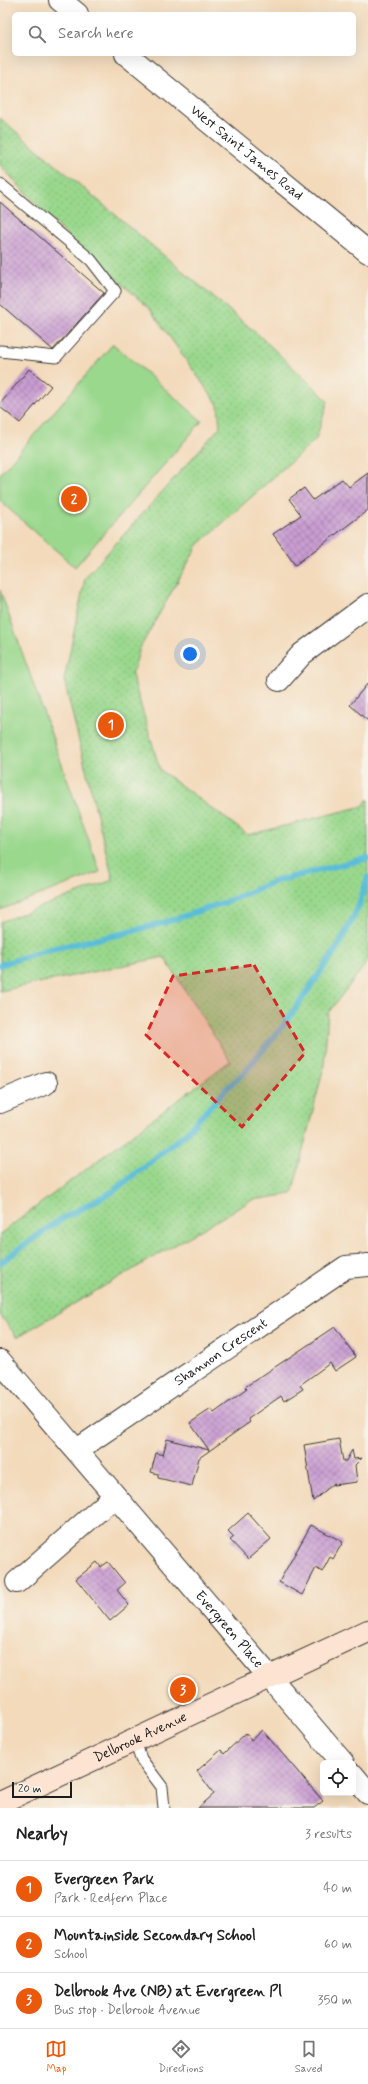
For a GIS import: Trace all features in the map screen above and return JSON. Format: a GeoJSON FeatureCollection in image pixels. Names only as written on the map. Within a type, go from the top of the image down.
{"type":"FeatureCollection","features":[{"type":"Feature","properties":{"kind":"street"},"geometry":{"type":"LineString","coordinates":[[60,0],[75,12]]}},
{"type":"Feature","properties":{"kind":"street","name":"West Saint James Road"},"geometry":{"type":"LineString","coordinates":[[128,56],[368,252]]}},
{"type":"Feature","properties":{"kind":"street"},"geometry":{"type":"LineString","coordinates":[[279,680],[302,654],[368,605]]}},
{"type":"Feature","properties":{"kind":"street"},"geometry":{"type":"LineString","coordinates":[[0,1102],[46,1083]]}},
{"type":"Feature","properties":{"kind":"street","name":"Shannon Crescent"},"geometry":{"type":"LineString","coordinates":[[77,1450],[346,1266],[368,1265]]}},
{"type":"Feature","properties":{"kind":"street","name":"Evergreen Place"},"geometry":{"type":"LineString","coordinates":[[0,1361],[340,1760]]}},
{"type":"Feature","properties":{"kind":"street"},"geometry":{"type":"LineString","coordinates":[[17,1582],[115,1496]]}},
{"type":"Feature","properties":{"kind":"street","name":"Delbrook Avenue"},"geometry":{"type":"LineString","coordinates":[[0,1803],[368,1631]]}},
{"type":"Feature","properties":{"kind":"street"},"geometry":{"type":"LineString","coordinates":[[356,1779],[368,1793]]}},
{"type":"Feature","properties":{"kind":"lane"},"geometry":{"type":"LineString","coordinates":[[0,184],[91,260],[115,291],[56,357],[0,350]]}},
{"type":"Feature","properties":{"kind":"lane"},"geometry":{"type":"LineString","coordinates":[[135,1740],[142,1759],[162,1787],[164,1808]]}},
{"type":"Feature","properties":{"kind":"highlighted area"},"geometry":{"type":"Polygon","coordinates":[[[254,965],[305,1053],[242,1127],[146,1035],[173,976],[254,965]]]}},
{"type":"Feature","properties":{"kind":"green space"},"geometry":{"type":"Polygon","coordinates":[[[0,118],[261,337],[328,401],[316,439],[198,545],[140,648],[132,675],[160,770],[248,835],[363,806],[368,799],[368,961],[328,1013],[324,1066],[292,1194],[252,1200],[17,1337],[0,1315],[0,1234],[230,1061],[164,957],[0,991],[0,922],[113,880],[64,680],[85,578],[220,427],[218,405],[149,308],[58,227],[0,165],[0,118]]]}},
{"type":"Feature","properties":{"kind":"green space"},"geometry":{"type":"Polygon","coordinates":[[[113,344],[202,421],[75,567],[0,501],[0,474],[113,344]]]}},
{"type":"Feature","properties":{"kind":"green space"},"geometry":{"type":"Polygon","coordinates":[[[0,590],[100,872],[0,910],[0,590]]]}},
{"type":"Feature","properties":{"kind":"building"},"geometry":{"type":"Polygon","coordinates":[[[0,202],[104,293],[53,350],[0,304],[0,202]]]}},
{"type":"Feature","properties":{"kind":"building"},"geometry":{"type":"Polygon","coordinates":[[[29,369],[51,386],[20,423],[0,407],[0,404],[29,369]]]}},
{"type":"Feature","properties":{"kind":"building"},"geometry":{"type":"Polygon","coordinates":[[[368,473],[368,510],[295,565],[273,534],[301,515],[289,499],[304,488],[313,500],[342,479],[349,487],[368,473]]]}},
{"type":"Feature","properties":{"kind":"building"},"geometry":{"type":"Polygon","coordinates":[[[368,683],[368,721],[350,705],[368,683]]]}},
{"type":"Feature","properties":{"kind":"building"},"geometry":{"type":"Polygon","coordinates":[[[335,1327],[356,1357],[335,1371],[330,1363],[300,1385],[303,1389],[284,1401],[281,1396],[248,1419],[250,1422],[199,1458],[192,1486],[158,1478],[158,1474],[151,1472],[156,1453],[163,1455],[167,1439],[209,1450],[190,1423],[211,1409],[214,1413],[247,1389],[245,1387],[335,1327]]]}},
{"type":"Feature","properties":{"kind":"building"},"geometry":{"type":"Polygon","coordinates":[[[339,1439],[343,1461],[346,1461],[352,1450],[354,1459],[362,1458],[355,1465],[357,1482],[333,1485],[334,1483],[313,1501],[304,1445],[339,1439]]]}},
{"type":"Feature","properties":{"kind":"building"},"geometry":{"type":"Polygon","coordinates":[[[248,1513],[271,1539],[248,1559],[230,1540],[234,1537],[228,1531],[248,1513]]]}},
{"type":"Feature","properties":{"kind":"building"},"geometry":{"type":"Polygon","coordinates":[[[311,1525],[343,1542],[333,1559],[330,1557],[322,1572],[316,1568],[302,1595],[279,1582],[311,1525]]]}},
{"type":"Feature","properties":{"kind":"building"},"geometry":{"type":"Polygon","coordinates":[[[97,1562],[101,1567],[108,1562],[125,1583],[117,1590],[129,1605],[110,1621],[76,1579],[97,1562]]]}},
{"type":"Feature","properties":{"kind":"building"},"geometry":{"type":"Polygon","coordinates":[[[262,1730],[323,1801],[314,1808],[198,1808],[214,1794],[197,1771],[221,1750],[224,1754],[246,1733],[251,1740],[262,1730]]]}},
{"type":"Feature","properties":{"kind":"waterway"},"geometry":{"type":"LineString","coordinates":[[0,965],[46,950],[117,935],[163,923],[226,902],[276,881],[368,858]]}},
{"type":"Feature","properties":{"kind":"waterway"},"geometry":{"type":"LineString","coordinates":[[0,1263],[58,1221],[112,1192],[184,1135],[228,1087],[244,1073],[286,1022],[339,945],[358,908],[368,877]]}},
{"type":"Feature","properties":{"kind":"place","name":"Mountainside Secondary School"},"geometry":{"type":"Point","coordinates":[74,499]}},
{"type":"Feature","properties":{"kind":"place","name":"Evergreen Park"},"geometry":{"type":"Point","coordinates":[111,725]}},
{"type":"Feature","properties":{"kind":"place","name":"Delbrook Ave (NB) at Evergreen Pl"},"geometry":{"type":"Point","coordinates":[183,1690]}}]}
